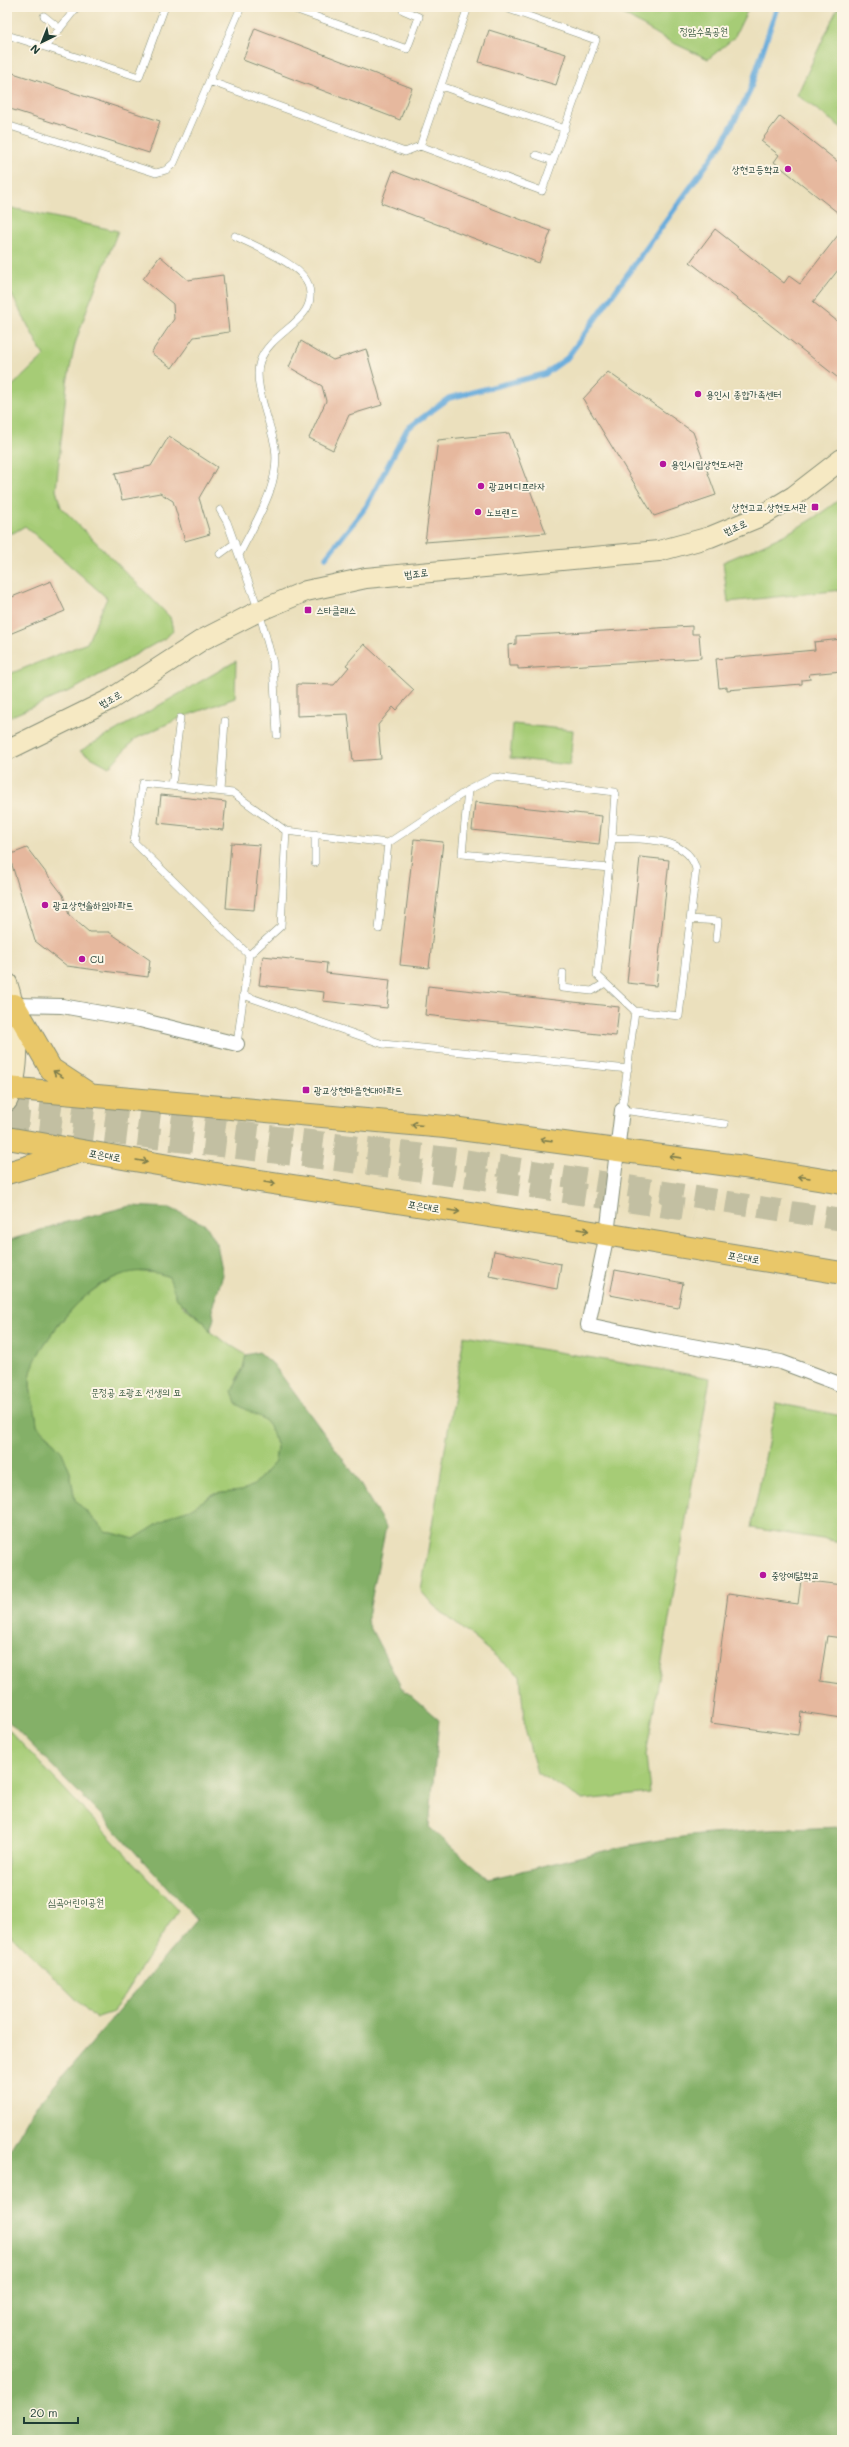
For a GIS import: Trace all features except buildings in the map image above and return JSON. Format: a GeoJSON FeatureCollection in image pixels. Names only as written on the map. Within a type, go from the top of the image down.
{"type":"FeatureCollection","features":[{"type":"Feature","properties":{"kind":"main road"},"geometry":{"type":"LineString","coordinates":[[10,1010],[51,1069],[91,1095]]}},
{"type":"Feature","properties":{"kind":"main road"},"geometry":{"type":"LineString","coordinates":[[9,1092],[91,1095],[445,1127],[617,1150],[842,1183]]}},
{"type":"Feature","properties":{"kind":"main road","name":"포은대로"},"geometry":{"type":"LineString","coordinates":[[7,1138],[227,1176],[607,1234],[842,1273]]}},
{"type":"Feature","properties":{"kind":"main road"},"geometry":{"type":"LineString","coordinates":[[7,1173],[82,1151]]}},
{"type":"Feature","properties":{"kind":"street","name":"법조로"},"geometry":{"type":"LineString","coordinates":[[7,750],[111,699],[202,640],[259,611],[306,591],[366,578],[659,551],[693,543],[729,530],[761,516],[811,483],[842,459]]}},
{"type":"Feature","properties":{"kind":"street"},"geometry":{"type":"LineString","coordinates":[[7,983],[10,1010],[17,1040],[9,1092]]}},
{"type":"Feature","properties":{"kind":"street"},"geometry":{"type":"LineString","coordinates":[[10,1010],[62,1006],[140,1020],[237,1044]]}},
{"type":"Feature","properties":{"kind":"street"},"geometry":{"type":"LineString","coordinates":[[622,1110],[607,1234],[588,1325],[659,1340],[781,1362],[842,1385]]}},
{"type":"Feature","properties":{"kind":"lane"},"geometry":{"type":"LineString","coordinates":[[45,47],[77,7]]}},
{"type":"Feature","properties":{"kind":"lane"},"geometry":{"type":"LineString","coordinates":[[7,35],[139,77],[164,9],[161,7]]}},
{"type":"Feature","properties":{"kind":"lane"},"geometry":{"type":"LineString","coordinates":[[7,125],[156,173],[166,170],[174,164],[241,7]]}},
{"type":"Feature","properties":{"kind":"lane"},"geometry":{"type":"LineString","coordinates":[[289,7],[407,49],[419,17],[403,10]]}},
{"type":"Feature","properties":{"kind":"lane"},"geometry":{"type":"LineString","coordinates":[[420,146],[468,7]]}},
{"type":"Feature","properties":{"kind":"lane"},"geometry":{"type":"LineString","coordinates":[[209,81],[405,152],[420,146],[542,191],[596,40],[503,7]]}},
{"type":"Feature","properties":{"kind":"lane"},"geometry":{"type":"LineString","coordinates":[[44,16],[60,29]]}},
{"type":"Feature","properties":{"kind":"lane"},"geometry":{"type":"LineString","coordinates":[[441,86],[565,128]]}},
{"type":"Feature","properties":{"kind":"lane"},"geometry":{"type":"LineString","coordinates":[[536,155],[553,161]]}},
{"type":"Feature","properties":{"kind":"lane"},"geometry":{"type":"LineString","coordinates":[[236,236],[296,269],[308,284],[308,307],[301,318],[272,335],[259,362],[258,378],[275,448],[275,467],[262,510],[239,554]]}},
{"type":"Feature","properties":{"kind":"lane"},"geometry":{"type":"LineString","coordinates":[[220,510],[235,543],[259,611],[273,663],[277,735]]}},
{"type":"Feature","properties":{"kind":"lane"},"geometry":{"type":"LineString","coordinates":[[220,554],[235,543]]}},
{"type":"Feature","properties":{"kind":"lane"},"geometry":{"type":"LineString","coordinates":[[172,786],[180,718]]}},
{"type":"Feature","properties":{"kind":"lane"},"geometry":{"type":"LineString","coordinates":[[220,791],[225,721]]}},
{"type":"Feature","properties":{"kind":"lane"},"geometry":{"type":"LineString","coordinates":[[249,955],[134,842],[142,783],[233,793],[286,831],[388,843],[468,790],[494,777],[615,792],[612,838],[597,975],[635,1011],[679,1016],[696,869],[693,859],[675,845],[612,838]]}},
{"type":"Feature","properties":{"kind":"lane"},"geometry":{"type":"LineString","coordinates":[[468,790],[462,854],[609,868]]}},
{"type":"Feature","properties":{"kind":"lane"},"geometry":{"type":"LineString","coordinates":[[237,1044],[249,955],[281,926],[286,831]]}},
{"type":"Feature","properties":{"kind":"lane"},"geometry":{"type":"LineString","coordinates":[[314,864],[315,834]]}},
{"type":"Feature","properties":{"kind":"lane"},"geometry":{"type":"LineString","coordinates":[[379,929],[388,843]]}},
{"type":"Feature","properties":{"kind":"lane"},"geometry":{"type":"LineString","coordinates":[[690,919],[718,921],[716,939]]}},
{"type":"Feature","properties":{"kind":"lane"},"geometry":{"type":"LineString","coordinates":[[563,973],[562,988],[592,991],[605,983]]}},
{"type":"Feature","properties":{"kind":"lane"},"geometry":{"type":"LineString","coordinates":[[243,996],[383,1044],[628,1069]]}},
{"type":"Feature","properties":{"kind":"lane"},"geometry":{"type":"LineString","coordinates":[[635,1011],[622,1110],[725,1124]]}},
{"type":"Feature","properties":{"kind":"green space","name":"정암수목공원"},"geometry":{"type":"Polygon","coordinates":[[[611,7],[749,7],[734,38],[708,59],[669,41],[611,7]]]}},
{"type":"Feature","properties":{"kind":"green space"},"geometry":{"type":"Polygon","coordinates":[[[838,7],[842,7],[842,128],[797,95],[838,7]]]}},
{"type":"Feature","properties":{"kind":"green space"},"geometry":{"type":"Polygon","coordinates":[[[7,207],[118,231],[87,309],[75,344],[67,383],[56,490],[61,507],[170,617],[173,630],[167,637],[76,688],[7,718],[7,675],[87,643],[107,598],[25,526],[13,533],[7,533],[7,391],[44,356],[7,286],[7,207]]]}},
{"type":"Feature","properties":{"kind":"green space"},"geometry":{"type":"Polygon","coordinates":[[[842,497],[842,590],[728,602],[723,562],[786,534],[829,508],[842,497]]]}},
{"type":"Feature","properties":{"kind":"green space"},"geometry":{"type":"Polygon","coordinates":[[[236,661],[235,698],[180,718],[135,739],[109,767],[80,751],[236,661]]]}},
{"type":"Feature","properties":{"kind":"green space"},"geometry":{"type":"Polygon","coordinates":[[[513,724],[573,730],[570,765],[510,758],[513,724]]]}},
{"type":"Feature","properties":{"kind":"green space"},"geometry":{"type":"Polygon","coordinates":[[[130,1206],[170,1208],[206,1225],[217,1244],[223,1275],[212,1308],[214,1318],[210,1332],[204,1322],[177,1299],[169,1277],[152,1272],[136,1272],[120,1275],[105,1282],[91,1292],[66,1315],[45,1344],[35,1361],[30,1380],[37,1425],[62,1452],[70,1472],[75,1500],[105,1531],[134,1539],[174,1514],[190,1509],[214,1494],[241,1491],[254,1485],[275,1462],[277,1447],[272,1431],[264,1419],[236,1404],[232,1391],[243,1368],[246,1355],[259,1352],[273,1364],[354,1474],[386,1527],[367,1621],[401,1687],[439,1720],[429,1827],[488,1879],[599,1852],[666,1839],[732,1832],[842,1827],[842,2440],[7,2440],[7,2155],[34,2109],[197,1920],[102,1816],[7,1720],[7,1241],[59,1224],[130,1206]]]}},
{"type":"Feature","properties":{"kind":"green space","name":"문정공 조광조 선생의 묘"},"geometry":{"type":"Polygon","coordinates":[[[130,1271],[158,1273],[169,1277],[183,1306],[204,1322],[210,1332],[246,1355],[243,1368],[236,1380],[252,1412],[264,1419],[272,1431],[277,1447],[275,1462],[254,1485],[242,1491],[213,1494],[190,1510],[174,1515],[134,1539],[105,1531],[75,1500],[70,1472],[51,1438],[37,1425],[30,1383],[32,1366],[37,1356],[66,1316],[75,1306],[94,1290],[130,1271]]]}},
{"type":"Feature","properties":{"kind":"green space"},"geometry":{"type":"Polygon","coordinates":[[[464,1336],[710,1378],[646,1755],[650,1793],[583,1800],[537,1773],[525,1729],[520,1676],[433,1605],[421,1591],[464,1336]]]}},
{"type":"Feature","properties":{"kind":"green space"},"geometry":{"type":"Polygon","coordinates":[[[776,1403],[842,1416],[842,1542],[751,1528],[776,1403]]]}},
{"type":"Feature","properties":{"kind":"green space","name":"심곡어린이공원"},"geometry":{"type":"Polygon","coordinates":[[[7,1728],[178,1910],[113,2012],[95,2018],[7,1931],[7,1728]]]}},
{"type":"Feature","properties":{"kind":"waterway"},"geometry":{"type":"LineString","coordinates":[[326,557],[366,507],[407,429],[449,398],[545,374],[567,358],[723,142],[749,93],[777,7]]}},
{"type":"Feature","properties":{"kind":"tunnel"},"geometry":{"type":"LineString","coordinates":[[7,1104],[457,1159],[842,1220]]}},
{"type":"Feature","properties":{"kind":"tunnel"},"geometry":{"type":"LineString","coordinates":[[7,1120],[409,1169],[694,1211]]}},
{"type":"Feature","properties":{"kind":"place","name":"상현고등학교"},"geometry":{"type":"Point","coordinates":[788,169]}},
{"type":"Feature","properties":{"kind":"place","name":"용인시 종합가족센터"},"geometry":{"type":"Point","coordinates":[698,394]}},
{"type":"Feature","properties":{"kind":"place","name":"용인시립상현도서관"},"geometry":{"type":"Point","coordinates":[663,464]}},
{"type":"Feature","properties":{"kind":"place","name":"광교메디프라자"},"geometry":{"type":"Point","coordinates":[481,486]}},
{"type":"Feature","properties":{"kind":"place","name":"상현고교.상현도서관"},"geometry":{"type":"Point","coordinates":[815,507]}},
{"type":"Feature","properties":{"kind":"place","name":"노브랜드"},"geometry":{"type":"Point","coordinates":[478,512]}},
{"type":"Feature","properties":{"kind":"place","name":"스타클래스"},"geometry":{"type":"Point","coordinates":[308,610]}},
{"type":"Feature","properties":{"kind":"place","name":"광교상현솔하임아파트"},"geometry":{"type":"Point","coordinates":[45,905]}},
{"type":"Feature","properties":{"kind":"place","name":"CU"},"geometry":{"type":"Point","coordinates":[82,959]}},
{"type":"Feature","properties":{"kind":"place","name":"광교상현마을현대아파트"},"geometry":{"type":"Point","coordinates":[306,1090]}},
{"type":"Feature","properties":{"kind":"place","name":"중앙예닮학교"},"geometry":{"type":"Point","coordinates":[763,1575]}}]}
